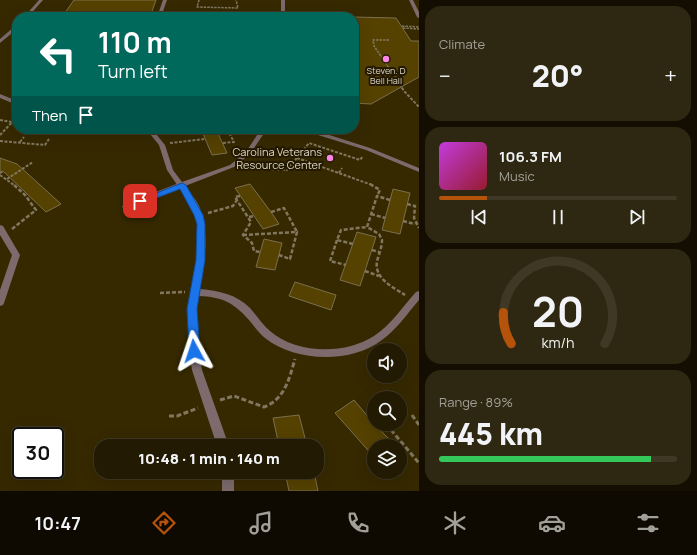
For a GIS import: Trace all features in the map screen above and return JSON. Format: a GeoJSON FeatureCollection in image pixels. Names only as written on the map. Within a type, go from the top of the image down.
{"type":"FeatureCollection","features":[{"type":"Feature","properties":{"kind":"street"},"geometry":{"type":"LineString","coordinates":[[31,12],[42,0]]}},
{"type":"Feature","properties":{"kind":"street"},"geometry":{"type":"LineString","coordinates":[[161,12],[165,0]]}},
{"type":"Feature","properties":{"kind":"street"},"geometry":{"type":"LineString","coordinates":[[283,0],[283,12]]}},
{"type":"Feature","properties":{"kind":"street"},"geometry":{"type":"LineString","coordinates":[[411,0],[419,17]]}},
{"type":"Feature","properties":{"kind":"street"},"geometry":{"type":"LineString","coordinates":[[0,42],[12,31]]}},
{"type":"Feature","properties":{"kind":"street"},"geometry":{"type":"LineString","coordinates":[[0,96],[12,101]]}},
{"type":"Feature","properties":{"kind":"street"},"geometry":{"type":"LineString","coordinates":[[153,134],[162,144],[170,170],[182,185],[199,215],[201,224],[200,260],[192,309],[197,370],[221,439]]}},
{"type":"Feature","properties":{"kind":"street"},"geometry":{"type":"LineString","coordinates":[[126,207],[232,166],[248,153],[261,134]]}},
{"type":"Feature","properties":{"kind":"street"},"geometry":{"type":"LineString","coordinates":[[320,134],[368,149],[419,170]]}},
{"type":"Feature","properties":{"kind":"street"},"geometry":{"type":"LineString","coordinates":[[0,303],[16,255],[2,231]]}},
{"type":"Feature","properties":{"kind":"street"},"geometry":{"type":"LineString","coordinates":[[195,292],[222,296],[238,303],[268,335],[281,344],[298,351],[325,353],[353,349],[373,342],[402,315],[417,297]]}},
{"type":"Feature","properties":{"kind":"street"},"geometry":{"type":"LineString","coordinates":[[228,479],[228,491]]}},
{"type":"Feature","properties":{"kind":"path"},"geometry":{"type":"LineString","coordinates":[[199,0],[197,7],[238,8],[236,0]]}},
{"type":"Feature","properties":{"kind":"path"},"geometry":{"type":"LineString","coordinates":[[402,27],[419,28]]}},
{"type":"Feature","properties":{"kind":"path"},"geometry":{"type":"LineString","coordinates":[[389,40],[373,40],[374,46],[404,91],[419,107]]}},
{"type":"Feature","properties":{"kind":"path"},"geometry":{"type":"LineString","coordinates":[[0,120],[12,122]]}},
{"type":"Feature","properties":{"kind":"path"},"geometry":{"type":"LineString","coordinates":[[0,135],[12,122]]}},
{"type":"Feature","properties":{"kind":"path"},"geometry":{"type":"LineString","coordinates":[[223,144],[234,142],[230,134]]}},
{"type":"Feature","properties":{"kind":"path"},"geometry":{"type":"LineString","coordinates":[[20,142],[24,137]]}},
{"type":"Feature","properties":{"kind":"path"},"geometry":{"type":"LineString","coordinates":[[0,141],[45,145],[49,139]]}},
{"type":"Feature","properties":{"kind":"path"},"geometry":{"type":"LineString","coordinates":[[162,144],[205,139]]}},
{"type":"Feature","properties":{"kind":"path"},"geometry":{"type":"LineString","coordinates":[[258,163],[262,169],[287,170],[309,143],[359,161],[368,149]]}},
{"type":"Feature","properties":{"kind":"path"},"geometry":{"type":"LineString","coordinates":[[297,158],[367,182],[380,190],[367,227]]}},
{"type":"Feature","properties":{"kind":"path"},"geometry":{"type":"LineString","coordinates":[[8,179],[33,162]]}},
{"type":"Feature","properties":{"kind":"path"},"geometry":{"type":"LineString","coordinates":[[339,173],[342,168]]}},
{"type":"Feature","properties":{"kind":"path"},"geometry":{"type":"LineString","coordinates":[[1,173],[20,189],[33,204],[36,210],[34,213],[2,231]]}},
{"type":"Feature","properties":{"kind":"path"},"geometry":{"type":"LineString","coordinates":[[199,215],[233,206],[237,200],[235,197],[240,196]]}},
{"type":"Feature","properties":{"kind":"path"},"geometry":{"type":"LineString","coordinates":[[377,196],[390,200]]}},
{"type":"Feature","properties":{"kind":"path"},"geometry":{"type":"LineString","coordinates":[[237,200],[251,222],[250,226],[243,234]]}},
{"type":"Feature","properties":{"kind":"path"},"geometry":{"type":"LineString","coordinates":[[407,204],[415,206],[413,216],[415,224]]}},
{"type":"Feature","properties":{"kind":"path"},"geometry":{"type":"LineString","coordinates":[[271,212],[284,208],[297,232],[290,259],[279,256]]}},
{"type":"Feature","properties":{"kind":"path"},"geometry":{"type":"LineString","coordinates":[[371,214],[385,218]]}},
{"type":"Feature","properties":{"kind":"path"},"geometry":{"type":"LineString","coordinates":[[249,218],[254,216]]}},
{"type":"Feature","properties":{"kind":"path"},"geometry":{"type":"LineString","coordinates":[[403,221],[415,224],[419,228]]}},
{"type":"Feature","properties":{"kind":"path"},"geometry":{"type":"LineString","coordinates":[[346,265],[330,261],[341,230],[367,227],[379,235],[382,239],[382,245],[376,263],[376,270],[382,279],[417,297]]}},
{"type":"Feature","properties":{"kind":"path"},"geometry":{"type":"LineString","coordinates":[[243,234],[297,232]]}},
{"type":"Feature","properties":{"kind":"path"},"geometry":{"type":"LineString","coordinates":[[243,234],[252,243],[254,251],[260,252]]}},
{"type":"Feature","properties":{"kind":"path"},"geometry":{"type":"LineString","coordinates":[[337,240],[353,244]]}},
{"type":"Feature","properties":{"kind":"path"},"geometry":{"type":"LineString","coordinates":[[372,250],[379,252]]}},
{"type":"Feature","properties":{"kind":"path"},"geometry":{"type":"LineString","coordinates":[[365,271],[380,276]]}},
{"type":"Feature","properties":{"kind":"path"},"geometry":{"type":"LineString","coordinates":[[160,293],[177,292]]}},
{"type":"Feature","properties":{"kind":"path"},"geometry":{"type":"LineString","coordinates":[[234,396],[264,407],[274,403],[285,390],[298,351]]}},
{"type":"Feature","properties":{"kind":"path"},"geometry":{"type":"LineString","coordinates":[[412,415],[419,425]]}},
{"type":"Feature","properties":{"kind":"path"},"geometry":{"type":"LineString","coordinates":[[169,416],[177,416]]}},
{"type":"Feature","properties":{"kind":"path"},"geometry":{"type":"LineString","coordinates":[[392,431],[398,439]]}},
{"type":"Feature","properties":{"kind":"path"},"geometry":{"type":"LineString","coordinates":[[407,450],[419,463]]}},
{"type":"Feature","properties":{"kind":"shaded area"},"geometry":{"type":"Polygon","coordinates":[[[0,0],[419,0],[419,491],[0,491],[0,0]]]}},
{"type":"Feature","properties":{"kind":"building"},"geometry":{"type":"Polygon","coordinates":[[[74,0],[156,0],[152,12],[66,12],[74,0]]]}},
{"type":"Feature","properties":{"kind":"building","name":"Steven. D Bell Hall"},"geometry":{"type":"Polygon","coordinates":[[[359,17],[396,18],[411,41],[419,41],[419,77],[371,104],[359,103],[359,17]]]}},
{"type":"Feature","properties":{"kind":"building"},"geometry":{"type":"Polygon","coordinates":[[[203,134],[218,134],[227,153],[212,155],[203,134]]]}},
{"type":"Feature","properties":{"kind":"building"},"geometry":{"type":"Polygon","coordinates":[[[0,158],[17,164],[61,204],[46,212],[4,172],[0,171],[0,158]]]}},
{"type":"Feature","properties":{"kind":"building"},"geometry":{"type":"Polygon","coordinates":[[[250,184],[279,224],[263,229],[235,188],[250,184]]]}},
{"type":"Feature","properties":{"kind":"building"},"geometry":{"type":"Polygon","coordinates":[[[393,189],[410,193],[400,234],[382,230],[393,189]]]}},
{"type":"Feature","properties":{"kind":"building"},"geometry":{"type":"Polygon","coordinates":[[[357,232],[376,237],[360,286],[340,280],[357,232]]]}},
{"type":"Feature","properties":{"kind":"building"},"geometry":{"type":"Polygon","coordinates":[[[264,239],[282,243],[275,270],[256,267],[264,239]]]}},
{"type":"Feature","properties":{"kind":"building"},"geometry":{"type":"Polygon","coordinates":[[[295,282],[336,295],[331,310],[289,296],[295,282]]]}},
{"type":"Feature","properties":{"kind":"building"},"geometry":{"type":"Polygon","coordinates":[[[354,400],[367,416],[367,431],[381,431],[389,439],[367,439],[367,449],[335,413],[354,400]]]}},
{"type":"Feature","properties":{"kind":"building"},"geometry":{"type":"Polygon","coordinates":[[[299,415],[305,439],[278,439],[273,418],[299,415]]]}},
{"type":"Feature","properties":{"kind":"building"},"geometry":{"type":"Polygon","coordinates":[[[286,479],[315,479],[318,491],[289,491],[286,479]]]}},
{"type":"Feature","properties":{"kind":"place","name":"Steven. D Bell Hall"},"geometry":{"type":"Point","coordinates":[386,59]}},
{"type":"Feature","properties":{"kind":"place","name":"Carolina Veterans Resource Center"},"geometry":{"type":"Point","coordinates":[330,158]}},
{"type":"Feature","properties":{"kind":"route"},"geometry":{"type":"LineString","coordinates":[[140,201],[182,185],[199,215],[201,224],[200,260],[192,309],[194,351]]}}]}
